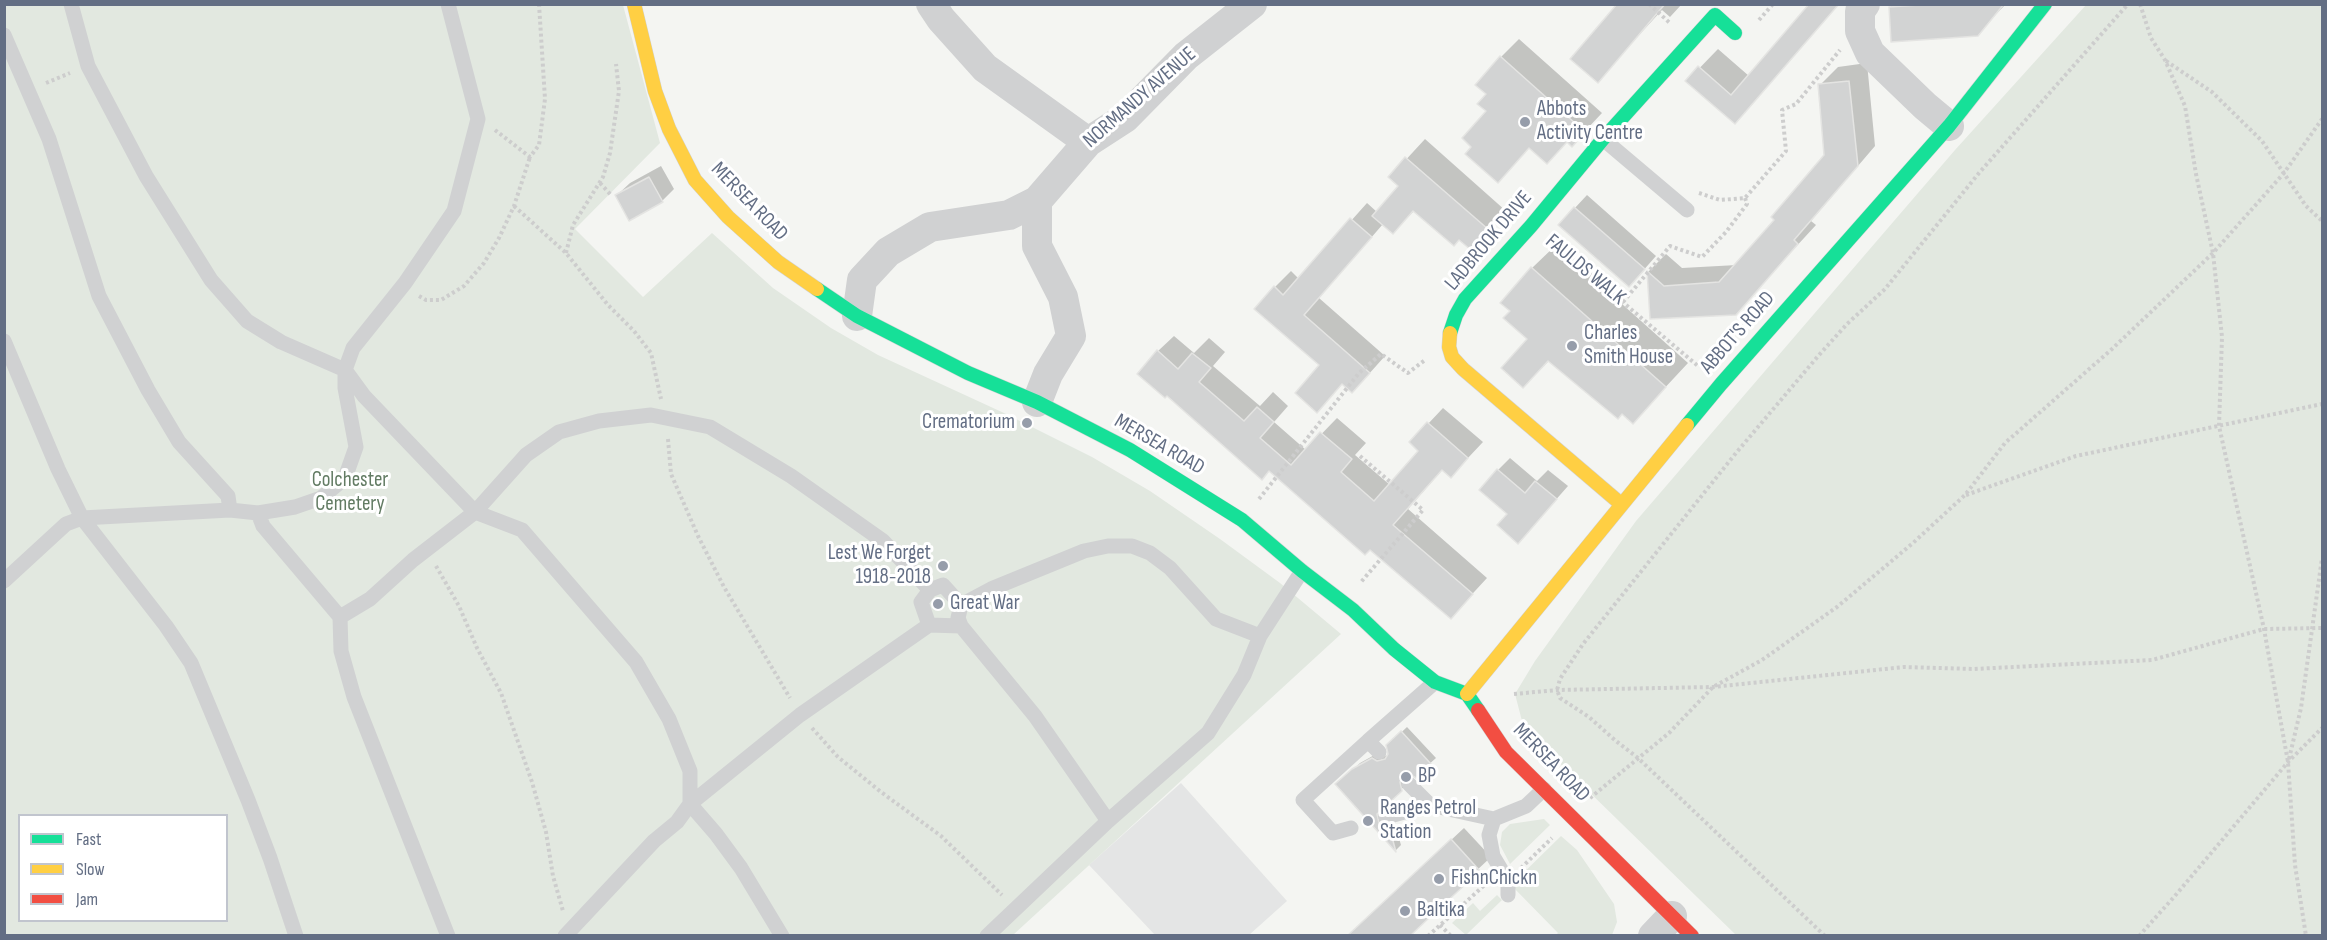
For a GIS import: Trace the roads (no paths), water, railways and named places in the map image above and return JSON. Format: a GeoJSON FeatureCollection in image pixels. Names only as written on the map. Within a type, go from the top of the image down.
{"type":"FeatureCollection","features":[{"type":"Feature","properties":{"kind":"street","name":"MERSEA ROAD"},"geometry":{"type":"LineString","coordinates":[[634,4],[655,91],[669,129],[695,180],[728,217],[778,262],[857,316],[968,373],[1037,402],[1130,450],[1242,520],[1302,571],[1353,610],[1394,649],[1436,682],[1467,694],[1506,752],[1574,817],[1672,929]]}},
{"type":"Feature","properties":{"kind":"street"},"geometry":{"type":"LineString","coordinates":[[931,4],[941,19],[985,68],[1088,142]]}},
{"type":"Feature","properties":{"kind":"street","name":"NORMANDY AVENUE"},"geometry":{"type":"LineString","coordinates":[[857,316],[862,280],[888,252],[930,227],[1009,215],[1037,201],[1088,142],[1125,118],[1186,56],[1252,4]]}},
{"type":"Feature","properties":{"kind":"street"},"geometry":{"type":"LineString","coordinates":[[1865,4],[1860,11],[1860,31],[1870,53],[1949,126]]}},
{"type":"Feature","properties":{"kind":"street","name":"ABBOT'S ROAD"},"geometry":{"type":"LineString","coordinates":[[1467,694],[1721,384],[1949,126],[2045,4]]}},
{"type":"Feature","properties":{"kind":"street","name":"LADBROOK DRIVE"},"geometry":{"type":"LineString","coordinates":[[1621,504],[1463,369],[1452,357],[1449,347],[1450,334],[1456,315],[1465,299],[1531,226],[1603,139],[1715,15],[1735,33]]}},
{"type":"Feature","properties":{"kind":"street"},"geometry":{"type":"LineString","coordinates":[[1037,201],[1037,246],[1063,297],[1071,336],[1048,375],[1037,402]]}},
{"type":"Feature","properties":{"kind":"lane"},"geometry":{"type":"LineString","coordinates":[[71,4],[88,66],[146,176],[211,280],[247,321],[281,342],[345,370],[364,396],[475,512],[522,530],[636,662],[669,718],[690,771],[690,804],[741,868],[782,936]]}},
{"type":"Feature","properties":{"kind":"lane"},"geometry":{"type":"LineString","coordinates":[[4,581],[66,524],[82,518],[230,510],[258,513],[295,507],[321,498],[345,478],[356,447],[345,388],[345,370],[353,348],[405,283],[454,211],[478,119],[448,4]]}},
{"type":"Feature","properties":{"kind":"lane"},"geometry":{"type":"LineString","coordinates":[[4,35],[49,139],[99,296],[148,390],[179,442],[228,496],[230,510]]}},
{"type":"Feature","properties":{"kind":"lane"},"geometry":{"type":"LineString","coordinates":[[1603,139],[1687,210]]}},
{"type":"Feature","properties":{"kind":"lane"},"geometry":{"type":"LineString","coordinates":[[4,341],[58,469],[82,518],[166,626],[190,663],[259,829],[296,936]]}},
{"type":"Feature","properties":{"kind":"lane"},"geometry":{"type":"LineString","coordinates":[[340,617],[370,599],[426,549],[475,512],[526,456],[559,432],[599,421],[651,415],[710,427],[791,476],[883,541],[930,590]]}},
{"type":"Feature","properties":{"kind":"lane"},"geometry":{"type":"LineString","coordinates":[[258,513],[263,526],[340,617],[341,651],[354,697],[448,936]]}},
{"type":"Feature","properties":{"kind":"lane"},"geometry":{"type":"LineString","coordinates":[[1108,821],[1035,716],[961,626],[958,618],[961,605],[991,589],[1084,551],[1108,546],[1132,546],[1150,553],[1170,568],[1216,620],[1260,636]]}},
{"type":"Feature","properties":{"kind":"lane"},"geometry":{"type":"LineString","coordinates":[[987,936],[1108,821],[1208,733],[1244,675],[1260,636],[1302,571]]}},
{"type":"Feature","properties":{"kind":"lane"},"geometry":{"type":"LineString","coordinates":[[929,625],[921,602],[930,590],[943,585],[961,605]]}},
{"type":"Feature","properties":{"kind":"lane"},"geometry":{"type":"LineString","coordinates":[[567,933],[654,841],[677,822],[690,804],[800,715],[929,625],[961,626]]}},
{"type":"Feature","properties":{"kind":"lane"},"geometry":{"type":"LineString","coordinates":[[1351,828],[1333,833],[1303,800],[1374,746],[1436,682]]}},
{"type":"Feature","properties":{"kind":"lane"},"geometry":{"type":"LineString","coordinates":[[1409,784],[1430,805]]}},
{"type":"Feature","properties":{"kind":"lane"},"geometry":{"type":"LineString","coordinates":[[1386,818],[1430,805],[1494,819],[1526,806],[1544,789]]}},
{"type":"Feature","properties":{"kind":"lane"},"geometry":{"type":"LineString","coordinates":[[1494,819],[1489,835],[1493,856],[1506,882]]}},
{"type":"Feature","properties":{"kind":"place","name":"Abbots Activity Centre"},"geometry":{"type":"Point","coordinates":[1525,122]}},
{"type":"Feature","properties":{"kind":"place","name":"Charles Smith House"},"geometry":{"type":"Point","coordinates":[1572,346]}},
{"type":"Feature","properties":{"kind":"place","name":"Crematorium"},"geometry":{"type":"Point","coordinates":[1027,423]}},
{"type":"Feature","properties":{"kind":"place","name":"Lest We Forget 1918-2018"},"geometry":{"type":"Point","coordinates":[943,566]}},
{"type":"Feature","properties":{"kind":"place","name":"Great War"},"geometry":{"type":"Point","coordinates":[938,604]}},
{"type":"Feature","properties":{"kind":"place","name":"BP"},"geometry":{"type":"Point","coordinates":[1406,777]}},
{"type":"Feature","properties":{"kind":"place","name":"Ranges Petrol Station"},"geometry":{"type":"Point","coordinates":[1368,821]}},
{"type":"Feature","properties":{"kind":"place","name":"FishnChickn"},"geometry":{"type":"Point","coordinates":[1439,879]}},
{"type":"Feature","properties":{"kind":"place","name":"Baltika"},"geometry":{"type":"Point","coordinates":[1405,911]}},
{"type":"Feature","properties":{"kind":"park label","name":"Colchester Cemetery"},"geometry":{"type":"Point","coordinates":[350,493]}}]}
